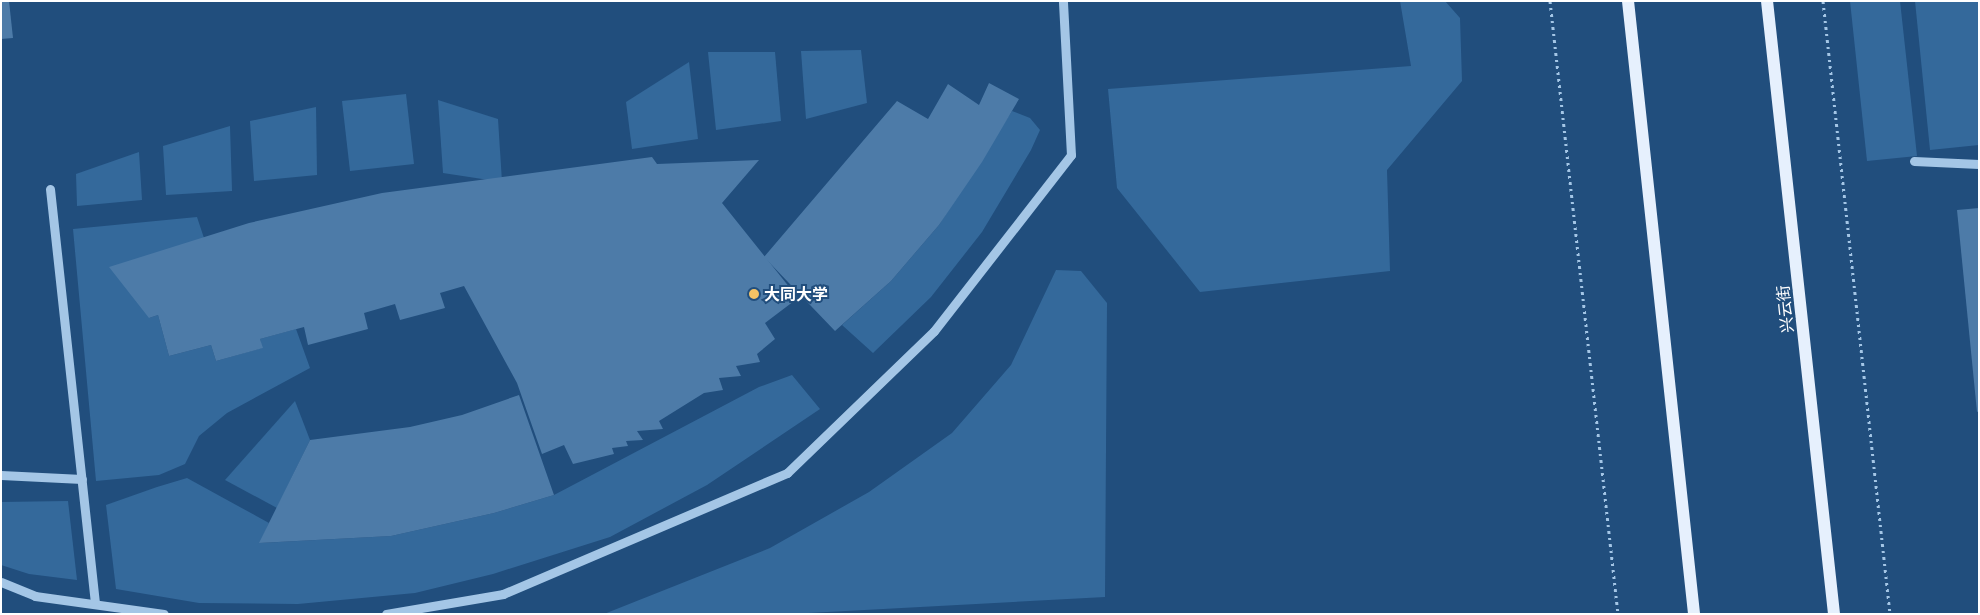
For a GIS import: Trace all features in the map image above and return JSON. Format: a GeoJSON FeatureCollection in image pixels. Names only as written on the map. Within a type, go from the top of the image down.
{"type":"FeatureCollection","features":[{"type":"Feature","properties":{"kind":"main road"},"geometry":{"type":"LineString","coordinates":[[1628,1],[1694,614]]}},
{"type":"Feature","properties":{"kind":"main road","name":"兴云街"},"geometry":{"type":"LineString","coordinates":[[1767,1],[1834,614]]}},
{"type":"Feature","properties":{"kind":"lane"},"geometry":{"type":"LineString","coordinates":[[386,614],[503,594],[787,473],[934,331],[1071,155],[1063,1]]}},
{"type":"Feature","properties":{"kind":"lane"},"geometry":{"type":"LineString","coordinates":[[1914,161],[1979,164]]}},
{"type":"Feature","properties":{"kind":"lane"},"geometry":{"type":"LineString","coordinates":[[50,188],[95,604]]}},
{"type":"Feature","properties":{"kind":"lane"},"geometry":{"type":"LineString","coordinates":[[1,475],[82,479]]}},
{"type":"Feature","properties":{"kind":"lane"},"geometry":{"type":"LineString","coordinates":[[1,582],[35,596],[164,614]]}},
{"type":"Feature","properties":{"kind":"path"},"geometry":{"type":"LineString","coordinates":[[1550,1],[1618,614]]}},
{"type":"Feature","properties":{"kind":"path"},"geometry":{"type":"LineString","coordinates":[[1823,1],[1890,614]]}},
{"type":"Feature","properties":{"kind":"shaded area"},"geometry":{"type":"Polygon","coordinates":[[[1400,1],[1445,1],[1460,18],[1462,81],[1387,170],[1390,271],[1200,292],[1117,188],[1108,89],[1411,66],[1400,1]]]}},
{"type":"Feature","properties":{"kind":"shaded area"},"geometry":{"type":"Polygon","coordinates":[[[1850,1],[1900,1],[1917,156],[1867,161],[1850,1]]]}},
{"type":"Feature","properties":{"kind":"shaded area"},"geometry":{"type":"Polygon","coordinates":[[[1915,1],[1978,1],[1979,145],[1930,150],[1915,1]]]}},
{"type":"Feature","properties":{"kind":"shaded area"},"geometry":{"type":"Polygon","coordinates":[[[861,50],[867,103],[806,119],[801,51],[861,50]]]}},
{"type":"Feature","properties":{"kind":"shaded area"},"geometry":{"type":"Polygon","coordinates":[[[708,52],[775,52],[781,121],[716,130],[708,52]]]}},
{"type":"Feature","properties":{"kind":"shaded area"},"geometry":{"type":"Polygon","coordinates":[[[689,62],[698,139],[632,149],[626,102],[689,62]]]}},
{"type":"Feature","properties":{"kind":"shaded area"},"geometry":{"type":"Polygon","coordinates":[[[406,94],[414,164],[350,171],[342,101],[406,94]]]}},
{"type":"Feature","properties":{"kind":"shaded area"},"geometry":{"type":"Polygon","coordinates":[[[438,100],[498,119],[502,182],[443,173],[438,100]]]}},
{"type":"Feature","properties":{"kind":"shaded area"},"geometry":{"type":"Polygon","coordinates":[[[316,107],[317,175],[254,181],[250,121],[316,107]]]}},
{"type":"Feature","properties":{"kind":"shaded area"},"geometry":{"type":"Polygon","coordinates":[[[1012,111],[1030,118],[1040,130],[1031,150],[982,232],[931,297],[873,353],[842,325],[891,281],[939,225],[1012,111]]]}},
{"type":"Feature","properties":{"kind":"shaded area"},"geometry":{"type":"Polygon","coordinates":[[[230,126],[232,191],[166,195],[163,146],[230,126]]]}},
{"type":"Feature","properties":{"kind":"shaded area"},"geometry":{"type":"Polygon","coordinates":[[[139,152],[142,200],[77,206],[76,174],[139,152]]]}},
{"type":"Feature","properties":{"kind":"shaded area"},"geometry":{"type":"Polygon","coordinates":[[[197,217],[204,238],[149,318],[158,315],[169,356],[211,345],[216,361],[262,348],[260,339],[296,329],[310,368],[227,413],[199,436],[185,464],[159,475],[96,481],[73,229],[197,217]]]}},
{"type":"Feature","properties":{"kind":"shaded area"},"geometry":{"type":"Polygon","coordinates":[[[1056,270],[1081,271],[1107,303],[1105,597],[790,614],[604,614],[770,548],[869,492],[952,433],[1011,365],[1056,270]]]}},
{"type":"Feature","properties":{"kind":"shaded area"},"geometry":{"type":"Polygon","coordinates":[[[792,375],[820,409],[707,485],[610,537],[493,574],[415,593],[298,604],[199,603],[116,589],[106,505],[157,487],[187,478],[269,523],[260,543],[391,536],[494,513],[554,495],[759,387],[792,375]]]}},
{"type":"Feature","properties":{"kind":"shaded area"},"geometry":{"type":"Polygon","coordinates":[[[295,401],[310,440],[277,508],[225,480],[295,401]]]}},
{"type":"Feature","properties":{"kind":"shaded area"},"geometry":{"type":"Polygon","coordinates":[[[68,501],[77,580],[29,574],[1,565],[1,502],[68,501]]]}},
{"type":"Feature","properties":{"kind":"building"},"geometry":{"type":"Polygon","coordinates":[[[1,1],[9,1],[13,38],[1,39],[1,1]]]}},
{"type":"Feature","properties":{"kind":"building"},"geometry":{"type":"Polygon","coordinates":[[[989,83],[1019,99],[982,162],[939,225],[891,281],[835,331],[764,257],[897,101],[928,119],[948,84],[979,105],[989,83]]]}},
{"type":"Feature","properties":{"kind":"building"},"geometry":{"type":"Polygon","coordinates":[[[652,157],[657,164],[759,160],[722,203],[798,298],[765,323],[775,339],[757,354],[760,362],[736,366],[741,376],[719,378],[723,390],[704,393],[659,421],[663,429],[637,431],[643,440],[626,441],[628,446],[612,448],[614,454],[573,464],[564,445],[542,454],[517,383],[464,286],[440,293],[445,308],[400,320],[395,304],[364,313],[368,329],[308,345],[304,327],[260,339],[263,348],[216,361],[211,345],[169,356],[158,315],[149,318],[109,267],[249,223],[382,193],[652,157]]]}},
{"type":"Feature","properties":{"kind":"building"},"geometry":{"type":"Polygon","coordinates":[[[1979,208],[1979,411],[1977,412],[1957,210],[1979,208]]]}},
{"type":"Feature","properties":{"kind":"building"},"geometry":{"type":"Polygon","coordinates":[[[519,395],[554,495],[494,513],[391,536],[259,543],[310,440],[410,427],[462,415],[519,395]]]}},
{"type":"Feature","properties":{"kind":"place","name":"大同大学"},"geometry":{"type":"Point","coordinates":[754,294]}}]}
